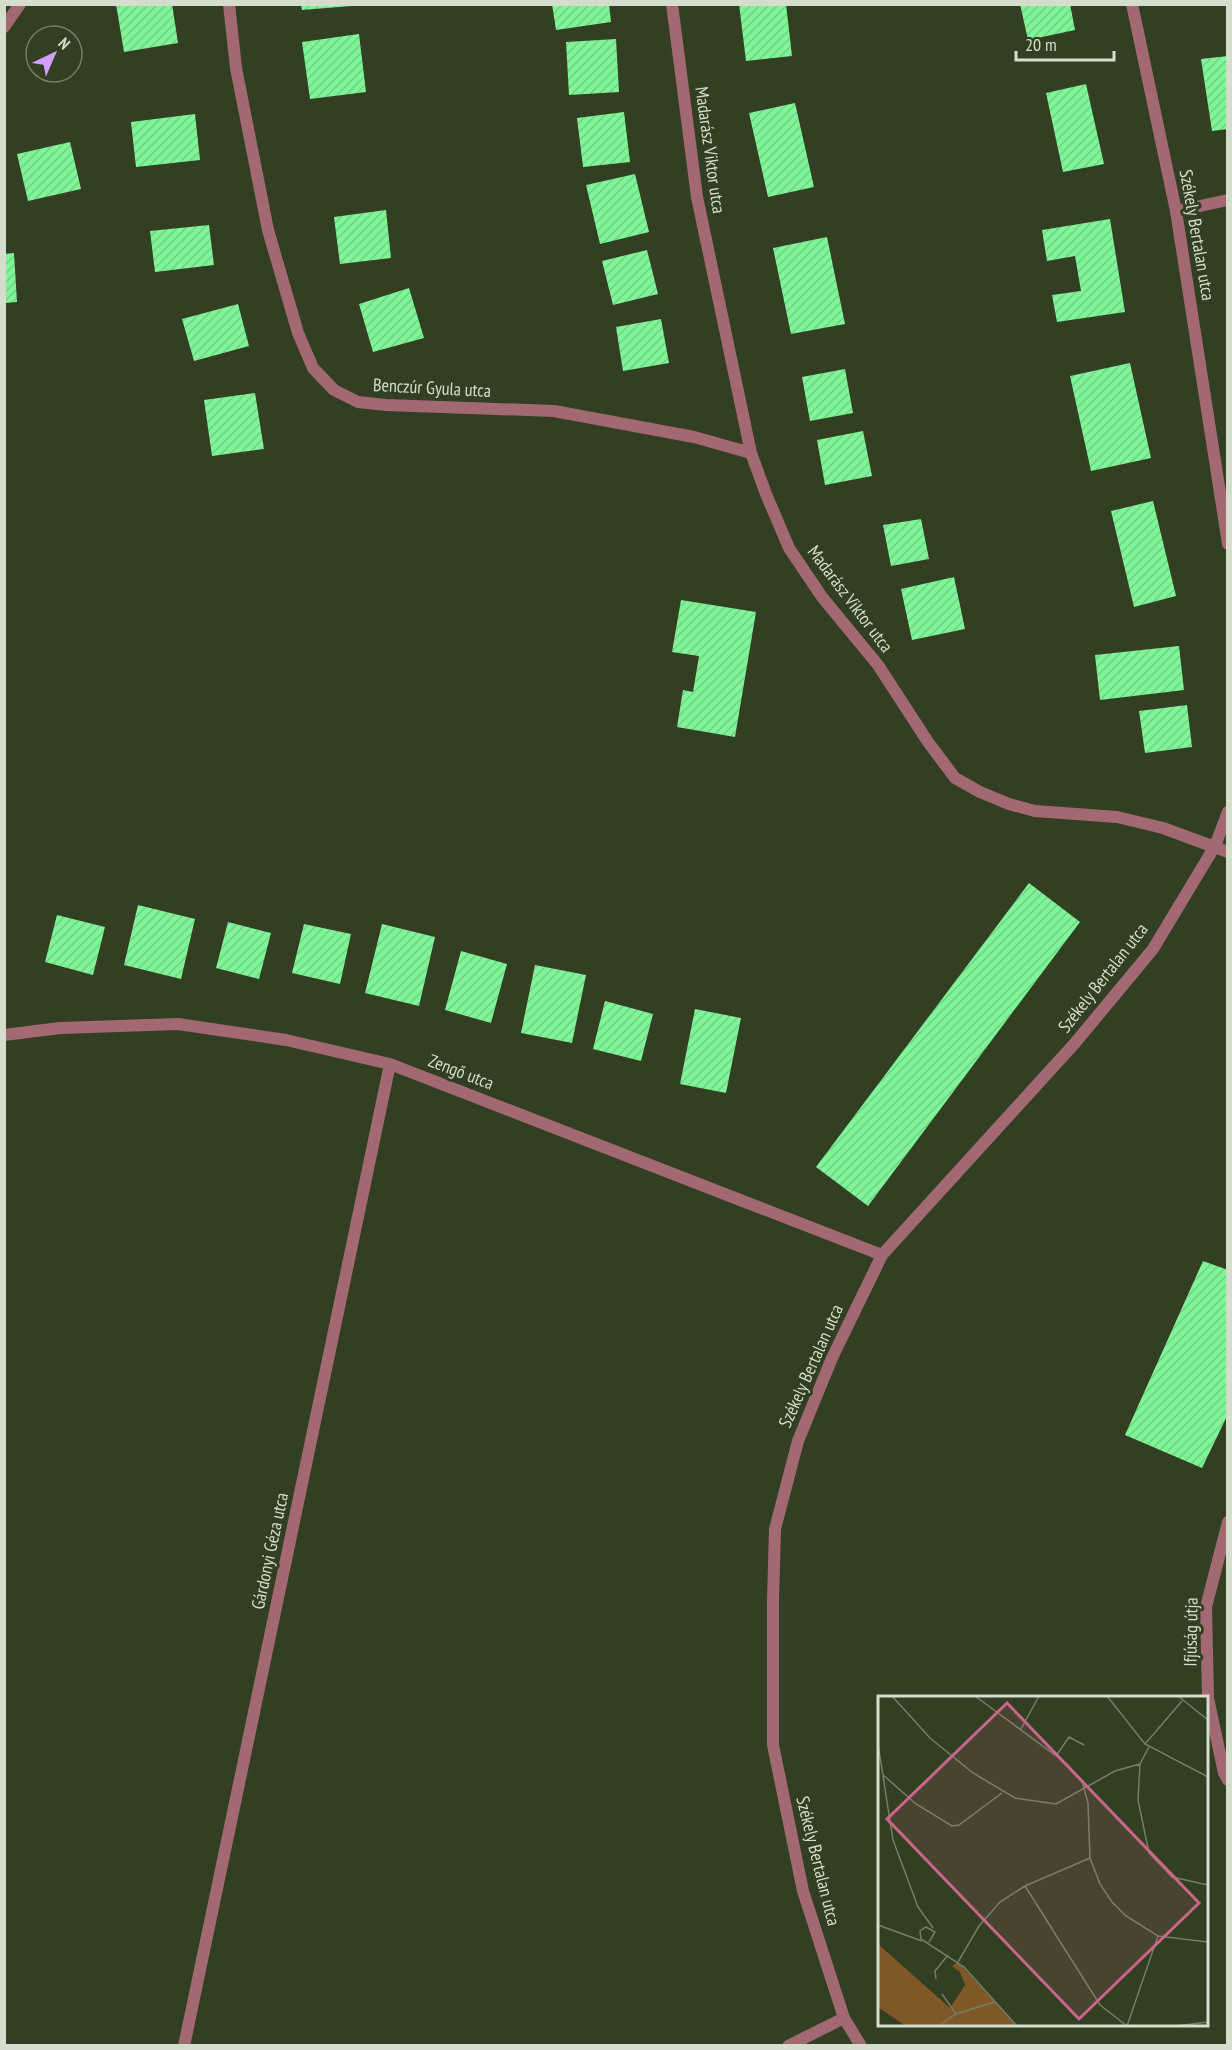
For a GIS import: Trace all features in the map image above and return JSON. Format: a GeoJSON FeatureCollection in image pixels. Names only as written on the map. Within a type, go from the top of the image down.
{"type":"FeatureCollection","features":[{"type":"Feature","properties":{"kind":"street"},"geometry":{"type":"LineString","coordinates":[[4,27],[20,4]]}},
{"type":"Feature","properties":{"kind":"street","name":"Benczúr Gyula utca"},"geometry":{"type":"LineString","coordinates":[[229,4],[236,68],[268,230],[298,333],[313,368],[334,390],[358,402],[387,405],[555,411],[694,437],[752,453]]}},
{"type":"Feature","properties":{"kind":"street","name":"Madarász Viktor utca"},"geometry":{"type":"LineString","coordinates":[[672,4],[697,197],[752,453],[765,494],[789,548],[822,597],[878,665],[928,742],[955,777],[980,792],[1009,804],[1035,810],[1117,817],[1163,828],[1227,852]]}},
{"type":"Feature","properties":{"kind":"street","name":"Székely Bertalan utca"},"geometry":{"type":"LineString","coordinates":[[1132,4],[1176,211],[1227,538]]}},
{"type":"Feature","properties":{"kind":"street"},"geometry":{"type":"LineString","coordinates":[[1176,211],[1227,200]]}},
{"type":"Feature","properties":{"kind":"street","name":"Székely Bertalan utca"},"geometry":{"type":"LineString","coordinates":[[861,2046],[844,2018],[802,1891],[773,1745],[775,1529],[798,1441],[832,1358],[882,1255],[1075,1043],[1153,949],[1215,846],[1227,812]]}},
{"type":"Feature","properties":{"kind":"street","name":"Zengő utca"},"geometry":{"type":"LineString","coordinates":[[4,1035],[60,1028],[178,1024],[286,1040],[390,1064],[882,1255]]}},
{"type":"Feature","properties":{"kind":"street","name":"Gárdonyi Géza utca"},"geometry":{"type":"LineString","coordinates":[[184,2046],[390,1064]]}},
{"type":"Feature","properties":{"kind":"street","name":"Ifjúság útja"},"geometry":{"type":"LineString","coordinates":[[1227,1522],[1206,1607],[1209,1698],[1227,1780]]}},
{"type":"Feature","properties":{"kind":"street"},"geometry":{"type":"LineString","coordinates":[[788,2046],[844,2018]]}},
{"type":"Feature","properties":{"kind":"building"},"geometry":{"type":"Polygon","coordinates":[[[116,4],[172,4],[178,43],[124,52],[116,4]]]}},
{"type":"Feature","properties":{"kind":"building"},"geometry":{"type":"Polygon","coordinates":[[[301,4],[351,4],[351,6],[302,10],[301,4]]]}},
{"type":"Feature","properties":{"kind":"building"},"geometry":{"type":"Polygon","coordinates":[[[552,4],[609,4],[611,22],[556,30],[552,4]]]}},
{"type":"Feature","properties":{"kind":"building"},"geometry":{"type":"Polygon","coordinates":[[[739,4],[786,4],[792,56],[746,61],[739,4]]]}},
{"type":"Feature","properties":{"kind":"building"},"geometry":{"type":"Polygon","coordinates":[[[1020,4],[1070,4],[1075,30],[1028,40],[1020,4]]]}},
{"type":"Feature","properties":{"kind":"building"},"geometry":{"type":"Polygon","coordinates":[[[359,34],[366,92],[310,99],[302,42],[359,34]]]}},
{"type":"Feature","properties":{"kind":"building"},"geometry":{"type":"Polygon","coordinates":[[[616,39],[619,92],[569,95],[566,42],[616,39]]]}},
{"type":"Feature","properties":{"kind":"building"},"geometry":{"type":"Polygon","coordinates":[[[1228,56],[1228,129],[1212,131],[1201,59],[1228,56]]]}},
{"type":"Feature","properties":{"kind":"building"},"geometry":{"type":"Polygon","coordinates":[[[1086,84],[1104,164],[1063,172],[1046,93],[1086,84]]]}},
{"type":"Feature","properties":{"kind":"building"},"geometry":{"type":"Polygon","coordinates":[[[795,103],[814,187],[768,197],[749,113],[795,103]]]}},
{"type":"Feature","properties":{"kind":"building"},"geometry":{"type":"Polygon","coordinates":[[[624,112],[630,162],[583,167],[577,118],[624,112]]]}},
{"type":"Feature","properties":{"kind":"building"},"geometry":{"type":"Polygon","coordinates":[[[195,114],[200,160],[136,167],[131,122],[195,114]]]}},
{"type":"Feature","properties":{"kind":"building"},"geometry":{"type":"Polygon","coordinates":[[[70,142],[81,189],[28,201],[17,154],[70,142]]]}},
{"type":"Feature","properties":{"kind":"building"},"geometry":{"type":"Polygon","coordinates":[[[635,174],[649,232],[600,244],[586,185],[635,174]]]}},
{"type":"Feature","properties":{"kind":"building"},"geometry":{"type":"Polygon","coordinates":[[[386,210],[391,258],[340,264],[334,217],[386,210]]]}},
{"type":"Feature","properties":{"kind":"building"},"geometry":{"type":"Polygon","coordinates":[[[1110,219],[1125,312],[1057,322],[1052,295],[1081,291],[1075,256],[1047,261],[1042,230],[1110,219]]]}},
{"type":"Feature","properties":{"kind":"building"},"geometry":{"type":"Polygon","coordinates":[[[209,225],[214,265],[155,272],[150,231],[209,225]]]}},
{"type":"Feature","properties":{"kind":"building"},"geometry":{"type":"Polygon","coordinates":[[[827,237],[845,324],[791,334],[773,248],[827,237]]]}},
{"type":"Feature","properties":{"kind":"building"},"geometry":{"type":"Polygon","coordinates":[[[647,250],[658,294],[613,305],[602,261],[647,250]]]}},
{"type":"Feature","properties":{"kind":"building"},"geometry":{"type":"Polygon","coordinates":[[[14,253],[17,302],[4,303],[4,254],[14,253]]]}},
{"type":"Feature","properties":{"kind":"building"},"geometry":{"type":"Polygon","coordinates":[[[409,288],[424,338],[373,352],[359,304],[409,288]]]}},
{"type":"Feature","properties":{"kind":"building"},"geometry":{"type":"Polygon","coordinates":[[[238,304],[249,346],[194,361],[182,319],[238,304]]]}},
{"type":"Feature","properties":{"kind":"building"},"geometry":{"type":"Polygon","coordinates":[[[661,319],[669,363],[623,371],[616,327],[661,319]]]}},
{"type":"Feature","properties":{"kind":"building"},"geometry":{"type":"Polygon","coordinates":[[[1130,363],[1151,458],[1091,471],[1070,376],[1130,363]]]}},
{"type":"Feature","properties":{"kind":"building"},"geometry":{"type":"Polygon","coordinates":[[[845,369],[853,413],[810,421],[802,377],[845,369]]]}},
{"type":"Feature","properties":{"kind":"building"},"geometry":{"type":"Polygon","coordinates":[[[255,393],[264,449],[212,456],[204,400],[255,393]]]}},
{"type":"Feature","properties":{"kind":"building"},"geometry":{"type":"Polygon","coordinates":[[[863,431],[872,476],[825,485],[817,440],[863,431]]]}},
{"type":"Feature","properties":{"kind":"building"},"geometry":{"type":"Polygon","coordinates":[[[1153,501],[1176,596],[1134,607],[1111,511],[1153,501]]]}},
{"type":"Feature","properties":{"kind":"building"},"geometry":{"type":"Polygon","coordinates":[[[921,519],[929,559],[891,566],[883,525],[921,519]]]}},
{"type":"Feature","properties":{"kind":"building"},"geometry":{"type":"Polygon","coordinates":[[[954,577],[965,629],[912,640],[901,589],[954,577]]]}},
{"type":"Feature","properties":{"kind":"building"},"geometry":{"type":"Polygon","coordinates":[[[681,600],[756,612],[735,737],[677,727],[683,690],[693,692],[699,656],[672,652],[681,600]]]}},
{"type":"Feature","properties":{"kind":"building"},"geometry":{"type":"Polygon","coordinates":[[[1179,646],[1184,690],[1100,700],[1095,655],[1179,646]]]}},
{"type":"Feature","properties":{"kind":"building"},"geometry":{"type":"Polygon","coordinates":[[[1187,705],[1192,747],[1145,753],[1139,711],[1187,705]]]}},
{"type":"Feature","properties":{"kind":"building"},"geometry":{"type":"Polygon","coordinates":[[[1029,883],[1080,922],[868,1206],[816,1167],[1029,883]]]}},
{"type":"Feature","properties":{"kind":"building"},"geometry":{"type":"Polygon","coordinates":[[[138,905],[195,919],[181,979],[124,965],[138,905]]]}},
{"type":"Feature","properties":{"kind":"building"},"geometry":{"type":"Polygon","coordinates":[[[57,915],[105,927],[93,975],[45,962],[57,915]]]}},
{"type":"Feature","properties":{"kind":"building"},"geometry":{"type":"Polygon","coordinates":[[[228,922],[271,933],[259,979],[216,968],[228,922]]]}},
{"type":"Feature","properties":{"kind":"building"},"geometry":{"type":"Polygon","coordinates":[[[304,924],[351,934],[340,984],[292,973],[304,924]]]}},
{"type":"Feature","properties":{"kind":"building"},"geometry":{"type":"Polygon","coordinates":[[[382,924],[435,937],[419,1006],[365,993],[382,924]]]}},
{"type":"Feature","properties":{"kind":"building"},"geometry":{"type":"Polygon","coordinates":[[[461,951],[507,964],[491,1023],[445,1010],[461,951]]]}},
{"type":"Feature","properties":{"kind":"building"},"geometry":{"type":"Polygon","coordinates":[[[535,965],[586,975],[572,1043],[521,1033],[535,965]]]}},
{"type":"Feature","properties":{"kind":"building"},"geometry":{"type":"Polygon","coordinates":[[[605,1001],[653,1014],[641,1061],[593,1049],[605,1001]]]}},
{"type":"Feature","properties":{"kind":"building"},"geometry":{"type":"Polygon","coordinates":[[[695,1009],[741,1018],[726,1093],[680,1084],[695,1009]]]}},
{"type":"Feature","properties":{"kind":"building"},"geometry":{"type":"Polygon","coordinates":[[[1203,1261],[1228,1270],[1228,1414],[1202,1468],[1125,1435],[1203,1261]]]}}]}
